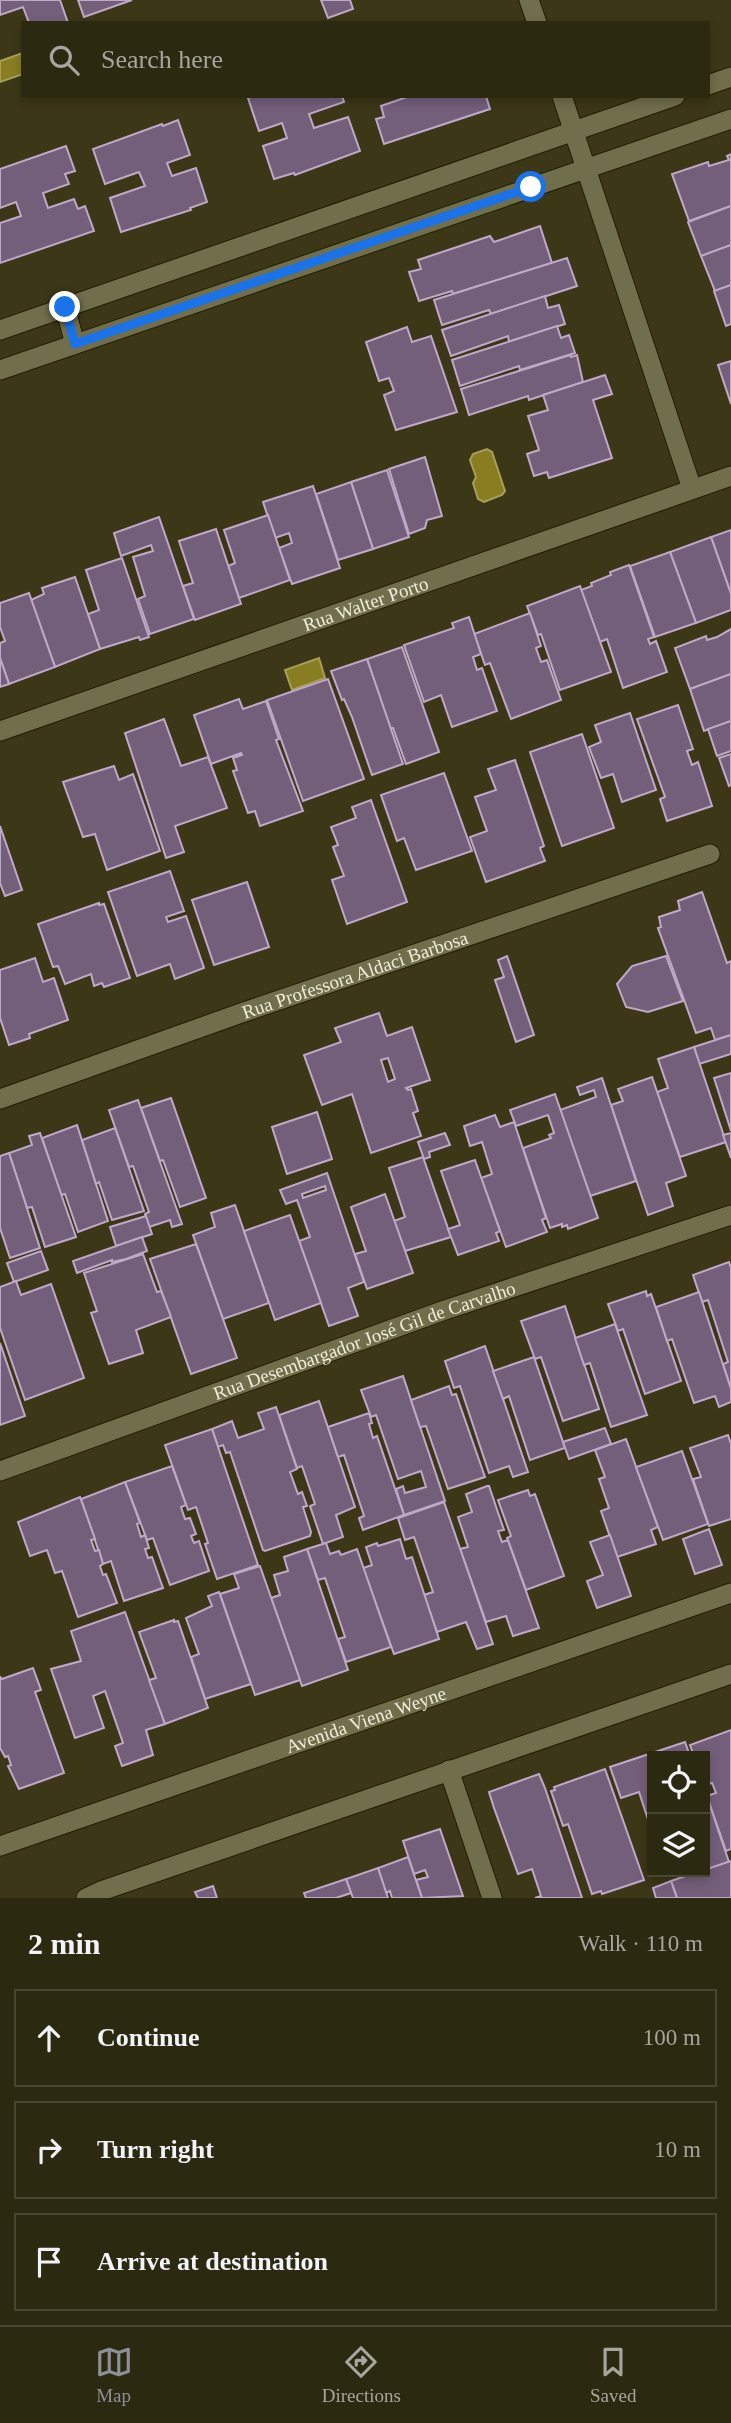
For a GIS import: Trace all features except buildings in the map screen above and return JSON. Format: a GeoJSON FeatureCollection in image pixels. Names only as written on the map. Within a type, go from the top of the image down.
{"type":"FeatureCollection","features":[{"type":"Feature","properties":{"kind":"street"},"geometry":{"type":"LineString","coordinates":[[529,0],[536,21]]}},
{"type":"Feature","properties":{"kind":"street"},"geometry":{"type":"LineString","coordinates":[[710,84],[731,77]]}},
{"type":"Feature","properties":{"kind":"street"},"geometry":{"type":"LineString","coordinates":[[563,98],[692,489]]}},
{"type":"Feature","properties":{"kind":"street"},"geometry":{"type":"LineString","coordinates":[[0,330],[669,98]]}},
{"type":"Feature","properties":{"kind":"street"},"geometry":{"type":"LineString","coordinates":[[0,370],[731,119]]}},
{"type":"Feature","properties":{"kind":"street"},"geometry":{"type":"LineString","coordinates":[[65,307],[75,344]]}},
{"type":"Feature","properties":{"kind":"street","name":"Rua Walter Porto"},"geometry":{"type":"LineString","coordinates":[[0,731],[731,477]]}},
{"type":"Feature","properties":{"kind":"street","name":"Rua Professora Aldaci Barbosa"},"geometry":{"type":"LineString","coordinates":[[0,1099],[244,1012],[710,854]]}},
{"type":"Feature","properties":{"kind":"street","name":"Rua Desembargador José Gil de Carvalho"},"geometry":{"type":"LineString","coordinates":[[0,1471],[442,1311],[731,1215]]}},
{"type":"Feature","properties":{"kind":"street","name":"Avenida Viena Weyne"},"geometry":{"type":"LineString","coordinates":[[0,1846],[731,1593]]}},
{"type":"Feature","properties":{"kind":"street"},"geometry":{"type":"LineString","coordinates":[[86,1898],[731,1674]]}},
{"type":"Feature","properties":{"kind":"street"},"geometry":{"type":"LineString","coordinates":[[449,1770],[492,1898]]}},
{"type":"Feature","properties":{"kind":"shaded area"},"geometry":{"type":"Polygon","coordinates":[[[21,54],[21,75],[0,82],[0,61],[21,54]]]}},
{"type":"Feature","properties":{"kind":"shaded area"},"geometry":{"type":"Polygon","coordinates":[[[487,449],[492,452],[505,491],[502,495],[484,502],[478,499],[473,483],[476,477],[470,460],[473,454],[487,449]]]}},
{"type":"Feature","properties":{"kind":"shaded area"},"geometry":{"type":"Polygon","coordinates":[[[319,658],[325,678],[292,690],[285,670],[319,658]]]}},
{"type":"Feature","properties":{"kind":"route"},"geometry":{"type":"LineString","coordinates":[[65,307],[75,344],[531,187]]}}]}
